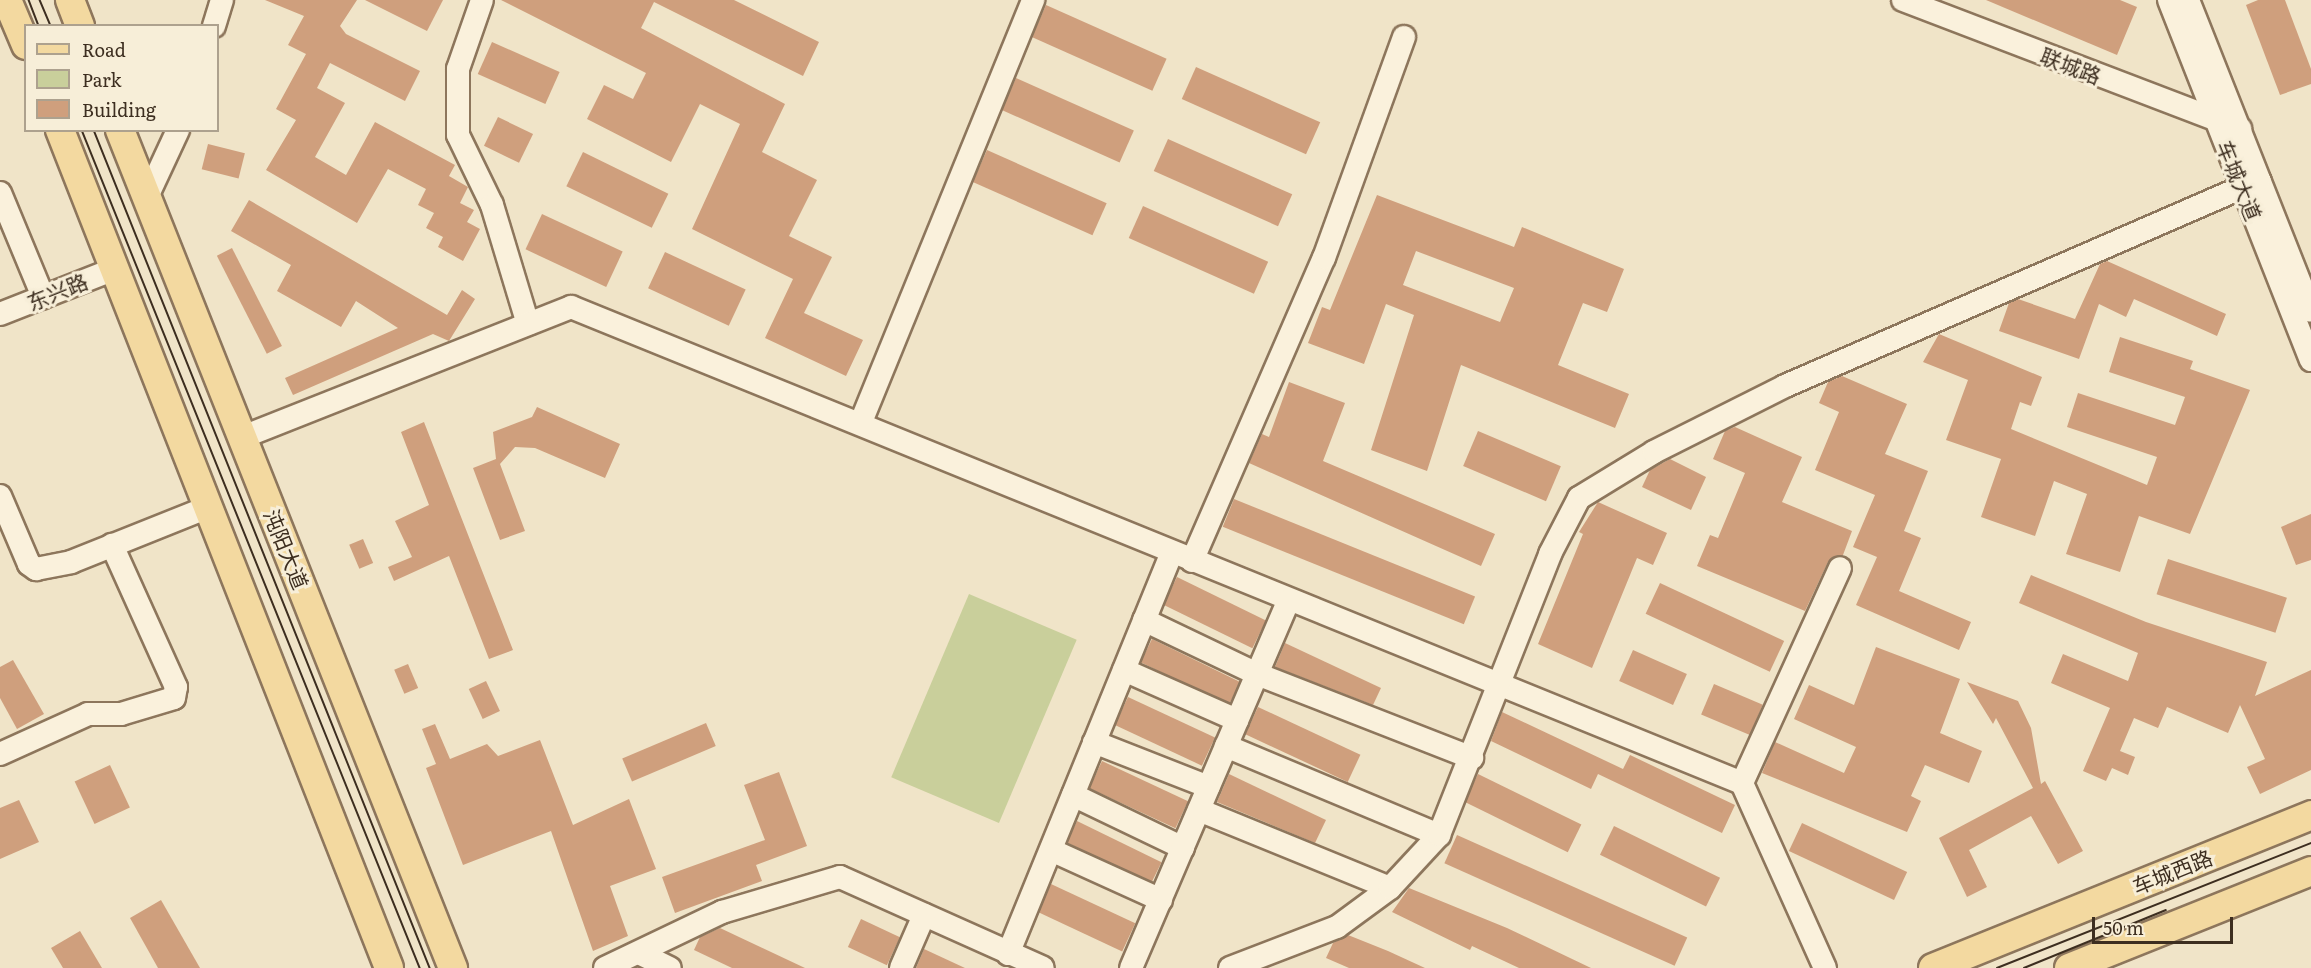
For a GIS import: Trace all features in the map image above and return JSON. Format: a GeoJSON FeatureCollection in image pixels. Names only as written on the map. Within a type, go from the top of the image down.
{"type":"FeatureCollection","features":[{"type":"Feature","properties":{"kind":"main road"},"geometry":{"type":"LineString","coordinates":[[7,0],[24,40]]}},
{"type":"Feature","properties":{"kind":"main road"},"geometry":{"type":"LineString","coordinates":[[70,0],[79,24]]}},
{"type":"Feature","properties":{"kind":"main road"},"geometry":{"type":"LineString","coordinates":[[61,132],[389,968]]}},
{"type":"Feature","properties":{"kind":"main road","name":"沌阳大道"},"geometry":{"type":"LineString","coordinates":[[121,132],[453,968]]}},
{"type":"Feature","properties":{"kind":"main road","name":"车城西路"},"geometry":{"type":"LineString","coordinates":[[1933,968],[2311,815]]}},
{"type":"Feature","properties":{"kind":"main road"},"geometry":{"type":"LineString","coordinates":[[2069,968],[2311,871]]}},
{"type":"Feature","properties":{"kind":"street"},"geometry":{"type":"LineString","coordinates":[[215,24],[222,0]]}},
{"type":"Feature","properties":{"kind":"street"},"geometry":{"type":"LineString","coordinates":[[482,0],[458,69],[458,135],[492,205],[528,324]]}},
{"type":"Feature","properties":{"kind":"street"},"geometry":{"type":"LineString","coordinates":[[861,422],[1033,0]]}},
{"type":"Feature","properties":{"kind":"street","name":"联城路"},"geometry":{"type":"LineString","coordinates":[[1903,0],[2240,129]]}},
{"type":"Feature","properties":{"kind":"street","name":"车城大道"},"geometry":{"type":"LineString","coordinates":[[2169,0],[2217,121],[2251,184],[2311,311]]}},
{"type":"Feature","properties":{"kind":"street","name":"车城大道"},"geometry":{"type":"LineString","coordinates":[[2188,0],[2240,129],[2251,184],[2311,360]]}},
{"type":"Feature","properties":{"kind":"street"},"geometry":{"type":"LineString","coordinates":[[999,957],[1051,850],[1144,621],[1182,557],[1324,258],[1404,37]]}},
{"type":"Feature","properties":{"kind":"street"},"geometry":{"type":"LineString","coordinates":[[146,199],[177,132]]}},
{"type":"Feature","properties":{"kind":"street"},"geometry":{"type":"LineString","coordinates":[[1230,968],[1337,927],[1390,888],[1438,835],[1472,758],[1550,554],[1579,498],[1654,452],[1785,387],[2251,184]]}},
{"type":"Feature","properties":{"kind":"street"},"geometry":{"type":"LineString","coordinates":[[0,193],[43,297]]}},
{"type":"Feature","properties":{"kind":"street","name":"东兴路"},"geometry":{"type":"LineString","coordinates":[[0,314],[114,269]]}},
{"type":"Feature","properties":{"kind":"street"},"geometry":{"type":"LineString","coordinates":[[243,437],[571,307],[861,422],[1499,687],[1742,783],[1825,968]]}},
{"type":"Feature","properties":{"kind":"street"},"geometry":{"type":"LineString","coordinates":[[0,496],[36,569],[112,545],[207,508]]}},
{"type":"Feature","properties":{"kind":"street"},"geometry":{"type":"LineString","coordinates":[[0,754],[88,714],[121,714],[174,698],[176,687],[112,545]]}},
{"type":"Feature","properties":{"kind":"street"},"geometry":{"type":"LineString","coordinates":[[1742,783],[1840,568]]}},
{"type":"Feature","properties":{"kind":"street"},"geometry":{"type":"LineString","coordinates":[[1131,968],[1289,600]]}},
{"type":"Feature","properties":{"kind":"street"},"geometry":{"type":"LineString","coordinates":[[1144,621],[1257,674],[1472,758]]}},
{"type":"Feature","properties":{"kind":"street"},"geometry":{"type":"LineString","coordinates":[[1124,670],[1238,720]]}},
{"type":"Feature","properties":{"kind":"street"},"geometry":{"type":"LineString","coordinates":[[1095,742],[1209,787]]}},
{"type":"Feature","properties":{"kind":"street"},"geometry":{"type":"LineString","coordinates":[[1226,746],[1438,835]]}},
{"type":"Feature","properties":{"kind":"street"},"geometry":{"type":"LineString","coordinates":[[1073,795],[1183,848]]}},
{"type":"Feature","properties":{"kind":"street"},"geometry":{"type":"LineString","coordinates":[[1199,810],[1390,888]]}},
{"type":"Feature","properties":{"kind":"street"},"geometry":{"type":"LineString","coordinates":[[1051,850],[1161,900]]}},
{"type":"Feature","properties":{"kind":"street"},"geometry":{"type":"LineString","coordinates":[[605,968],[641,954],[722,912],[840,877],[924,915],[999,957],[1043,968]]}},
{"type":"Feature","properties":{"kind":"street"},"geometry":{"type":"LineString","coordinates":[[901,968],[924,915]]}},
{"type":"Feature","properties":{"kind":"street"},"geometry":{"type":"LineString","coordinates":[[641,954],[670,968]]}},
{"type":"Feature","properties":{"kind":"green space"},"geometry":{"type":"Polygon","coordinates":[[[969,594],[1077,640],[999,823],[891,777],[969,594]]]}},
{"type":"Feature","properties":{"kind":"building"},"geometry":{"type":"Polygon","coordinates":[[[265,0],[357,0],[340,26],[346,34],[420,71],[405,101],[330,63],[317,88],[345,103],[315,157],[346,175],[375,122],[455,165],[449,176],[468,187],[460,203],[474,210],[467,222],[480,229],[463,261],[438,247],[443,237],[426,228],[434,213],[418,205],[426,189],[388,169],[357,223],[266,170],[296,120],[276,109],[306,54],[288,45],[304,16],[265,0]]]}},
{"type":"Feature","properties":{"kind":"building"},"geometry":{"type":"Polygon","coordinates":[[[365,0],[443,0],[427,31],[365,0]]]}},
{"type":"Feature","properties":{"kind":"building"},"geometry":{"type":"Polygon","coordinates":[[[501,0],[734,0],[819,42],[803,76],[654,2],[641,28],[785,104],[762,152],[817,180],[789,236],[832,257],[804,313],[863,340],[846,376],[765,338],[793,279],[692,229],[740,124],[700,104],[671,162],[587,119],[604,85],[633,99],[646,73],[501,0]]]}},
{"type":"Feature","properties":{"kind":"building"},"geometry":{"type":"Polygon","coordinates":[[[1986,0],[2120,0],[2137,7],[2117,55],[1986,0]]]}},
{"type":"Feature","properties":{"kind":"building"},"geometry":{"type":"Polygon","coordinates":[[[2258,0],[2285,0],[2311,69],[2311,84],[2280,95],[2246,5],[2258,0]]]}},
{"type":"Feature","properties":{"kind":"building"},"geometry":{"type":"Polygon","coordinates":[[[1046,5],[1167,59],[1152,91],[1032,37],[1046,5]]]}},
{"type":"Feature","properties":{"kind":"building"},"geometry":{"type":"Polygon","coordinates":[[[492,42],[560,72],[545,104],[478,74],[492,42]]]}},
{"type":"Feature","properties":{"kind":"building"},"geometry":{"type":"Polygon","coordinates":[[[1196,67],[1320,122],[1306,154],[1182,99],[1196,67]]]}},
{"type":"Feature","properties":{"kind":"building"},"geometry":{"type":"Polygon","coordinates":[[[1016,78],[1134,130],[1120,162],[1002,110],[1016,78]]]}},
{"type":"Feature","properties":{"kind":"building"},"geometry":{"type":"Polygon","coordinates":[[[498,117],[533,134],[519,163],[484,146],[498,117]]]}},
{"type":"Feature","properties":{"kind":"building"},"geometry":{"type":"Polygon","coordinates":[[[1168,139],[1292,194],[1278,226],[1154,171],[1168,139]]]}},
{"type":"Feature","properties":{"kind":"building"},"geometry":{"type":"Polygon","coordinates":[[[208,144],[245,153],[239,178],[202,169],[208,144]]]}},
{"type":"Feature","properties":{"kind":"building"},"geometry":{"type":"Polygon","coordinates":[[[987,150],[1107,203],[1092,235],[973,182],[987,150]]]}},
{"type":"Feature","properties":{"kind":"building"},"geometry":{"type":"Polygon","coordinates":[[[583,152],[668,194],[652,228],[566,186],[583,152]]]}},
{"type":"Feature","properties":{"kind":"building"},"geometry":{"type":"Polygon","coordinates":[[[1377,195],[1514,247],[1522,227],[1624,269],[1607,312],[1583,303],[1558,365],[1629,394],[1615,428],[1461,365],[1427,471],[1371,450],[1414,315],[1386,304],[1364,364],[1308,343],[1322,307],[1330,310],[1377,195]],[[1416,251],[1403,285],[1500,322],[1514,288],[1416,251]]]}},
{"type":"Feature","properties":{"kind":"building"},"geometry":{"type":"Polygon","coordinates":[[[249,200],[447,315],[462,290],[475,299],[449,341],[433,334],[293,395],[285,378],[398,328],[356,301],[341,327],[277,291],[291,265],[231,231],[249,200]]]}},
{"type":"Feature","properties":{"kind":"building"},"geometry":{"type":"Polygon","coordinates":[[[1143,206],[1268,262],[1254,294],[1129,238],[1143,206]]]}},
{"type":"Feature","properties":{"kind":"building"},"geometry":{"type":"Polygon","coordinates":[[[542,214],[623,252],[606,287],[526,249],[542,214]]]}},
{"type":"Feature","properties":{"kind":"building"},"geometry":{"type":"Polygon","coordinates":[[[232,248],[282,346],[267,354],[217,256],[232,248]]]}},
{"type":"Feature","properties":{"kind":"building"},"geometry":{"type":"Polygon","coordinates":[[[665,252],[746,290],[729,326],[648,288],[665,252]]]}},
{"type":"Feature","properties":{"kind":"building"},"geometry":{"type":"Polygon","coordinates":[[[2107,261],[2226,314],[2217,336],[2134,299],[2126,317],[2099,304],[2079,359],[1999,331],[2009,303],[2018,299],[2075,319],[2100,264],[2107,261]]]}},
{"type":"Feature","properties":{"kind":"building"},"geometry":{"type":"Polygon","coordinates":[[[1939,334],[2042,377],[2031,406],[2020,402],[2011,429],[2147,485],[2157,457],[2067,427],[2078,393],[2175,425],[2185,397],[2109,372],[2120,337],[2193,361],[2190,369],[2250,390],[2190,534],[2139,516],[2120,572],[2066,554],[2087,494],[2054,481],[2035,536],[1981,517],[2001,459],[1946,440],[1968,380],[1923,362],[1939,334]]]}},
{"type":"Feature","properties":{"kind":"building"},"geometry":{"type":"Polygon","coordinates":[[[1842,376],[1907,404],[1885,454],[1928,471],[1904,531],[1921,538],[1899,591],[1971,622],[1959,650],[1856,605],[1877,557],[1853,547],[1875,495],[1815,470],[1839,412],[1819,403],[1828,382],[1842,376]]]}},
{"type":"Feature","properties":{"kind":"building"},"geometry":{"type":"Polygon","coordinates":[[[1289,382],[1345,403],[1323,461],[1495,534],[1481,566],[1249,463],[1262,434],[1269,437],[1289,382]]]}},
{"type":"Feature","properties":{"kind":"building"},"geometry":{"type":"Polygon","coordinates":[[[537,407],[620,444],[605,478],[535,448],[515,447],[500,464],[525,531],[500,540],[473,468],[496,459],[493,432],[532,417],[537,407]]]}},
{"type":"Feature","properties":{"kind":"building"},"geometry":{"type":"Polygon","coordinates":[[[424,422],[513,650],[489,659],[449,556],[394,581],[388,567],[412,557],[395,521],[429,505],[401,432],[424,422]]]}},
{"type":"Feature","properties":{"kind":"building"},"geometry":{"type":"Polygon","coordinates":[[[1735,427],[1802,457],[1782,502],[1852,531],[1843,555],[1828,562],[1805,611],[1697,566],[1710,535],[1718,538],[1745,473],[1713,459],[1725,431],[1735,427]]]}},
{"type":"Feature","properties":{"kind":"building"},"geometry":{"type":"Polygon","coordinates":[[[1478,431],[1561,466],[1546,501],[1463,466],[1478,431]]]}},
{"type":"Feature","properties":{"kind":"building"},"geometry":{"type":"Polygon","coordinates":[[[1670,459],[1706,477],[1691,510],[1642,487],[1650,470],[1670,459]]]}},
{"type":"Feature","properties":{"kind":"building"},"geometry":{"type":"Polygon","coordinates":[[[1234,499],[1475,596],[1464,624],[1223,527],[1234,499]]]}},
{"type":"Feature","properties":{"kind":"building"},"geometry":{"type":"Polygon","coordinates":[[[1598,502],[1667,533],[1653,565],[1637,558],[1592,668],[1538,644],[1583,534],[1579,532],[1598,502]]]}},
{"type":"Feature","properties":{"kind":"building"},"geometry":{"type":"Polygon","coordinates":[[[2311,514],[2311,560],[2296,565],[2281,527],[2311,514]]]}},
{"type":"Feature","properties":{"kind":"building"},"geometry":{"type":"Polygon","coordinates":[[[363,539],[373,563],[359,569],[349,545],[363,539]]]}},
{"type":"Feature","properties":{"kind":"building"},"geometry":{"type":"Polygon","coordinates":[[[2168,559],[2287,598],[2275,633],[2157,594],[2168,559]]]}},
{"type":"Feature","properties":{"kind":"building"},"geometry":{"type":"Polygon","coordinates":[[[2031,575],[2146,622],[2267,662],[2255,696],[2311,670],[2311,770],[2260,794],[2247,767],[2265,759],[2240,705],[2228,733],[2167,707],[2158,728],[2134,718],[2120,751],[2135,757],[2128,775],[2112,768],[2106,781],[2083,771],[2110,708],[2051,683],[2063,654],[2128,681],[2138,653],[2019,603],[2031,575]]]}},
{"type":"Feature","properties":{"kind":"building"},"geometry":{"type":"Polygon","coordinates":[[[1177,577],[1266,620],[1252,648],[1163,605],[1177,577]]]}},
{"type":"Feature","properties":{"kind":"building"},"geometry":{"type":"Polygon","coordinates":[[[1660,583],[1784,641],[1770,672],[1646,614],[1660,583]]]}},
{"type":"Feature","properties":{"kind":"building"},"geometry":{"type":"Polygon","coordinates":[[[1152,639],[1240,682],[1229,705],[1141,662],[1152,639]]]}},
{"type":"Feature","properties":{"kind":"building"},"geometry":{"type":"Polygon","coordinates":[[[1285,643],[1381,688],[1373,705],[1275,667],[1285,643]]]}},
{"type":"Feature","properties":{"kind":"building"},"geometry":{"type":"Polygon","coordinates":[[[1876,647],[1960,679],[1940,733],[1982,751],[1969,783],[1925,765],[1911,796],[1921,801],[1907,832],[1762,773],[1775,742],[1844,773],[1856,747],[1794,719],[1809,685],[1854,705],[1876,647]]]}},
{"type":"Feature","properties":{"kind":"building"},"geometry":{"type":"Polygon","coordinates":[[[1633,650],[1687,674],[1673,705],[1619,681],[1633,650]]]}},
{"type":"Feature","properties":{"kind":"building"},"geometry":{"type":"Polygon","coordinates":[[[13,660],[44,714],[17,729],[0,698],[0,667],[13,660]]]}},
{"type":"Feature","properties":{"kind":"building"},"geometry":{"type":"Polygon","coordinates":[[[408,664],[418,688],[404,694],[394,670],[408,664]]]}},
{"type":"Feature","properties":{"kind":"building"},"geometry":{"type":"Polygon","coordinates":[[[486,681],[500,711],[483,719],[469,689],[486,681]]]}},
{"type":"Feature","properties":{"kind":"building"},"geometry":{"type":"Polygon","coordinates":[[[1967,682],[2018,701],[2031,728],[2041,784],[2045,781],[2083,851],[2058,864],[2031,816],[1969,850],[1987,887],[1967,897],[1939,838],[2033,788],[1996,718],[1993,724],[1967,682]]]}},
{"type":"Feature","properties":{"kind":"building"},"geometry":{"type":"Polygon","coordinates":[[[1714,684],[1763,705],[1750,735],[1701,714],[1714,684]]]}},
{"type":"Feature","properties":{"kind":"building"},"geometry":{"type":"Polygon","coordinates":[[[1128,697],[1215,738],[1202,766],[1115,725],[1128,697]]]}},
{"type":"Feature","properties":{"kind":"building"},"geometry":{"type":"Polygon","coordinates":[[[1258,707],[1360,755],[1348,782],[1245,734],[1258,707]]]}},
{"type":"Feature","properties":{"kind":"building"},"geometry":{"type":"Polygon","coordinates":[[[1502,712],[1623,769],[1630,755],[1735,805],[1722,833],[1598,774],[1591,789],[1491,741],[1502,712]]]}},
{"type":"Feature","properties":{"kind":"building"},"geometry":{"type":"Polygon","coordinates":[[[706,723],[716,746],[632,782],[622,759],[706,723]]]}},
{"type":"Feature","properties":{"kind":"building"},"geometry":{"type":"Polygon","coordinates":[[[435,724],[450,759],[487,744],[498,756],[540,740],[573,825],[629,799],[656,869],[610,886],[628,936],[593,951],[551,831],[463,865],[426,768],[436,764],[422,729],[435,724]]]}},
{"type":"Feature","properties":{"kind":"building"},"geometry":{"type":"Polygon","coordinates":[[[1102,761],[1188,801],[1175,828],[1089,788],[1102,761]]]}},
{"type":"Feature","properties":{"kind":"building"},"geometry":{"type":"Polygon","coordinates":[[[110,765],[130,808],[95,824],[75,781],[110,765]]]}},
{"type":"Feature","properties":{"kind":"building"},"geometry":{"type":"Polygon","coordinates":[[[779,772],[807,846],[756,865],[762,881],[675,913],[662,877],[765,840],[744,785],[779,772]]]}},
{"type":"Feature","properties":{"kind":"building"},"geometry":{"type":"Polygon","coordinates":[[[1229,774],[1326,820],[1315,843],[1217,802],[1229,774]]]}},
{"type":"Feature","properties":{"kind":"building"},"geometry":{"type":"Polygon","coordinates":[[[1478,774],[1581,824],[1568,852],[1464,802],[1478,774]]]}},
{"type":"Feature","properties":{"kind":"building"},"geometry":{"type":"Polygon","coordinates":[[[19,800],[39,842],[0,859],[0,808],[19,800]]]}},
{"type":"Feature","properties":{"kind":"building"},"geometry":{"type":"Polygon","coordinates":[[[1077,821],[1161,862],[1151,884],[1066,843],[1077,821]]]}},
{"type":"Feature","properties":{"kind":"building"},"geometry":{"type":"Polygon","coordinates":[[[1802,823],[1907,872],[1894,900],[1789,851],[1802,823]]]}},
{"type":"Feature","properties":{"kind":"building"},"geometry":{"type":"Polygon","coordinates":[[[1614,826],[1720,878],[1706,906],[1600,855],[1614,826]]]}},
{"type":"Feature","properties":{"kind":"building"},"geometry":{"type":"Polygon","coordinates":[[[1457,835],[1687,937],[1675,966],[1444,863],[1457,835]]]}},
{"type":"Feature","properties":{"kind":"building"},"geometry":{"type":"Polygon","coordinates":[[[1051,884],[1135,923],[1122,951],[1038,912],[1051,884]]]}},
{"type":"Feature","properties":{"kind":"building"},"geometry":{"type":"Polygon","coordinates":[[[1409,888],[1507,928],[1591,968],[1519,968],[1472,946],[1470,950],[1392,912],[1409,888]]]}},
{"type":"Feature","properties":{"kind":"building"},"geometry":{"type":"Polygon","coordinates":[[[161,900],[200,968],[158,968],[130,918],[161,900]]]}},
{"type":"Feature","properties":{"kind":"building"},"geometry":{"type":"Polygon","coordinates":[[[861,919],[900,937],[887,965],[848,947],[861,919]]]}},
{"type":"Feature","properties":{"kind":"building"},"geometry":{"type":"Polygon","coordinates":[[[720,928],[805,968],[732,968],[694,950],[700,937],[720,928]]]}},
{"type":"Feature","properties":{"kind":"building"},"geometry":{"type":"Polygon","coordinates":[[[80,931],[102,968],[63,968],[51,948],[80,931]]]}},
{"type":"Feature","properties":{"kind":"building"},"geometry":{"type":"Polygon","coordinates":[[[1348,935],[1425,968],[1349,968],[1326,958],[1333,943],[1348,935]]]}},
{"type":"Feature","properties":{"kind":"building"},"geometry":{"type":"Polygon","coordinates":[[[924,949],[965,968],[916,968],[924,949]]]}},
{"type":"Feature","properties":{"kind":"tram line"},"geometry":{"type":"LineString","coordinates":[[29,0],[38,24]]}},
{"type":"Feature","properties":{"kind":"tram line"},"geometry":{"type":"LineString","coordinates":[[40,0],[50,24]]}},
{"type":"Feature","properties":{"kind":"tram line"},"geometry":{"type":"LineString","coordinates":[[83,132],[420,968]]}},
{"type":"Feature","properties":{"kind":"tram line"},"geometry":{"type":"LineString","coordinates":[[95,132],[430,968]]}},
{"type":"Feature","properties":{"kind":"tram line"},"geometry":{"type":"LineString","coordinates":[[1997,968],[2311,843]]}},
{"type":"Feature","properties":{"kind":"tram line"},"geometry":{"type":"LineString","coordinates":[[2024,968],[2166,910]]}}]}
